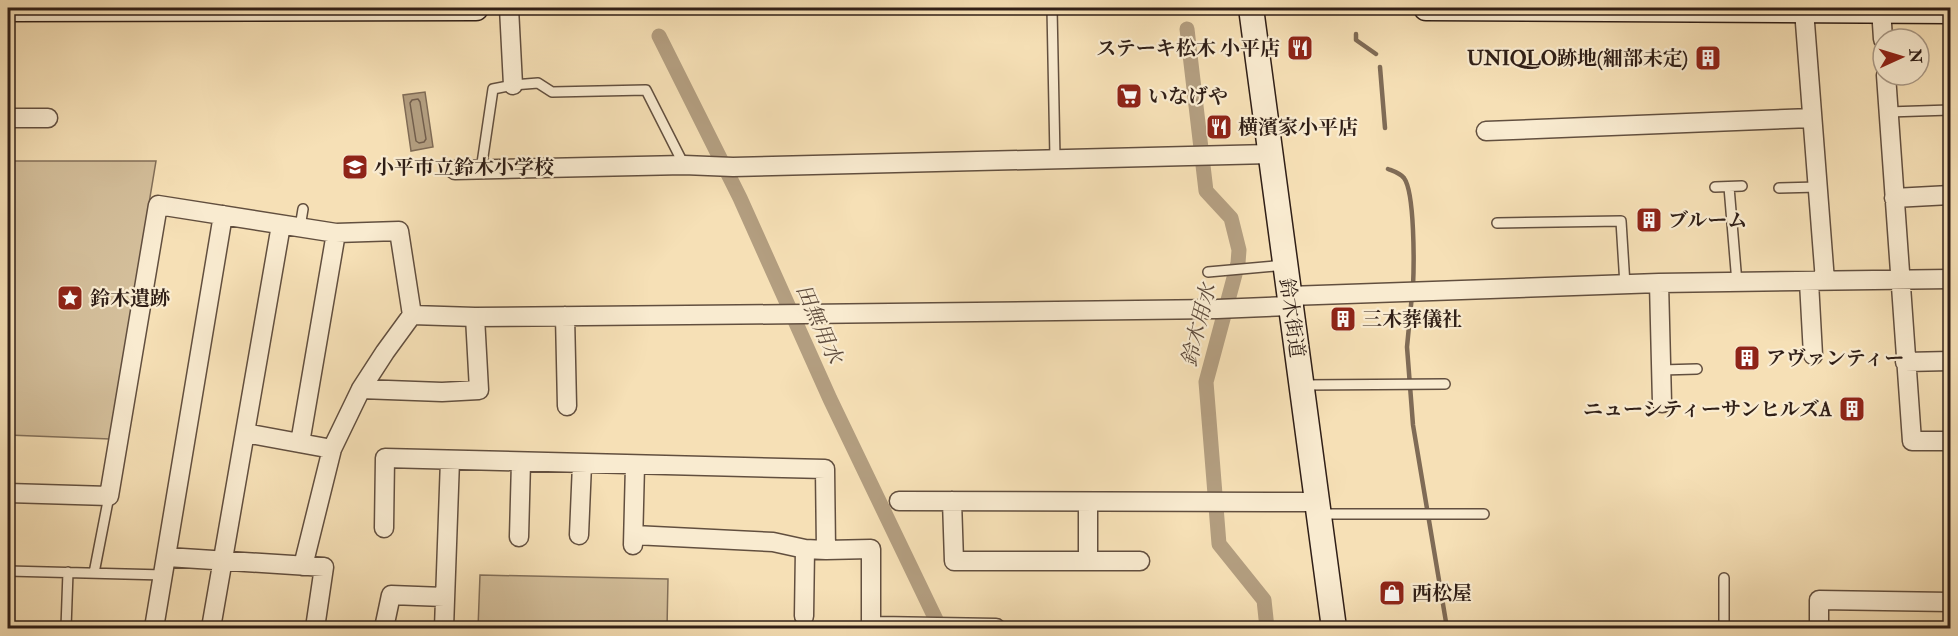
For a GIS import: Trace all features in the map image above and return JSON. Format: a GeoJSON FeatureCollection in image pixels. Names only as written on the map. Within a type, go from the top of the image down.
{"type":"FeatureCollection","features":[{"type":"Feature","properties":{"kind":"main road"},"geometry":{"type":"LineString","coordinates":[[8,9],[477,8]]}},
{"type":"Feature","properties":{"kind":"main road","name":"鈴木街道"},"geometry":{"type":"LineString","coordinates":[[1251,8],[1334,628]]}},
{"type":"Feature","properties":{"kind":"main road"},"geometry":{"type":"LineString","coordinates":[[1426,8],[1950,11]]}},
{"type":"Feature","properties":{"kind":"street"},"geometry":{"type":"LineString","coordinates":[[509,8],[513,85]]}},
{"type":"Feature","properties":{"kind":"street"},"geometry":{"type":"LineString","coordinates":[[1881,9],[1882,27]]}},
{"type":"Feature","properties":{"kind":"street"},"geometry":{"type":"LineString","coordinates":[[1804,10],[1818,187],[1813,355]]}},
{"type":"Feature","properties":{"kind":"street"},"geometry":{"type":"LineString","coordinates":[[1887,87],[1912,441],[1950,441]]}},
{"type":"Feature","properties":{"kind":"street"},"geometry":{"type":"LineString","coordinates":[[8,118],[48,118]]}},
{"type":"Feature","properties":{"kind":"street"},"geometry":{"type":"LineString","coordinates":[[1486,131],[1812,118]]}},
{"type":"Feature","properties":{"kind":"street"},"geometry":{"type":"LineString","coordinates":[[455,170],[684,165],[727,167],[1270,154]]}},
{"type":"Feature","properties":{"kind":"street"},"geometry":{"type":"LineString","coordinates":[[1894,198],[1950,195]]}},
{"type":"Feature","properties":{"kind":"street"},"geometry":{"type":"LineString","coordinates":[[8,493],[109,496],[158,204],[336,232],[399,231],[412,315],[361,389],[332,449],[303,566]]}},
{"type":"Feature","properties":{"kind":"street"},"geometry":{"type":"LineString","coordinates":[[154,628],[223,215]]}},
{"type":"Feature","properties":{"kind":"street"},"geometry":{"type":"LineString","coordinates":[[212,628],[281,225]]}},
{"type":"Feature","properties":{"kind":"street"},"geometry":{"type":"LineString","coordinates":[[300,443],[336,232]]}},
{"type":"Feature","properties":{"kind":"street"},"geometry":{"type":"LineString","coordinates":[[412,315],[475,317],[1224,309],[1402,292],[1659,283],[1950,279]]}},
{"type":"Feature","properties":{"kind":"street"},"geometry":{"type":"LineString","coordinates":[[1659,283],[1662,403]]}},
{"type":"Feature","properties":{"kind":"street"},"geometry":{"type":"LineString","coordinates":[[565,316],[567,405]]}},
{"type":"Feature","properties":{"kind":"street"},"geometry":{"type":"LineString","coordinates":[[361,389],[442,392],[479,390],[475,317]]}},
{"type":"Feature","properties":{"kind":"street"},"geometry":{"type":"LineString","coordinates":[[1905,362],[1950,361]]}},
{"type":"Feature","properties":{"kind":"street"},"geometry":{"type":"LineString","coordinates":[[245,433],[332,449]]}},
{"type":"Feature","properties":{"kind":"street"},"geometry":{"type":"LineString","coordinates":[[384,528],[385,458],[825,469],[826,550]]}},
{"type":"Feature","properties":{"kind":"street"},"geometry":{"type":"LineString","coordinates":[[444,628],[450,460]]}},
{"type":"Feature","properties":{"kind":"street"},"geometry":{"type":"LineString","coordinates":[[519,537],[521,462]]}},
{"type":"Feature","properties":{"kind":"street"},"geometry":{"type":"LineString","coordinates":[[579,535],[582,464]]}},
{"type":"Feature","properties":{"kind":"street"},"geometry":{"type":"LineString","coordinates":[[635,465],[633,540],[773,542],[805,549],[871,549],[872,628],[879,626],[996,628]]}},
{"type":"Feature","properties":{"kind":"street"},"geometry":{"type":"LineString","coordinates":[[899,501],[1218,501],[1317,508]]}},
{"type":"Feature","properties":{"kind":"street"},"geometry":{"type":"LineString","coordinates":[[952,501],[954,561],[1140,561]]}},
{"type":"Feature","properties":{"kind":"street"},"geometry":{"type":"LineString","coordinates":[[1088,502],[1088,561]]}},
{"type":"Feature","properties":{"kind":"street"},"geometry":{"type":"LineString","coordinates":[[804,616],[805,549]]}},
{"type":"Feature","properties":{"kind":"street"},"geometry":{"type":"LineString","coordinates":[[167,557],[324,567],[315,628]]}},
{"type":"Feature","properties":{"kind":"street"},"geometry":{"type":"LineString","coordinates":[[384,628],[391,595],[444,597]]}},
{"type":"Feature","properties":{"kind":"street"},"geometry":{"type":"LineString","coordinates":[[1819,628],[1819,600],[1950,602]]}},
{"type":"Feature","properties":{"kind":"lane"},"geometry":{"type":"LineString","coordinates":[[1052,8],[1055,158]]}},
{"type":"Feature","properties":{"kind":"lane"},"geometry":{"type":"LineString","coordinates":[[481,170],[493,89],[538,84],[552,92],[646,90],[684,165]]}},
{"type":"Feature","properties":{"kind":"lane"},"geometry":{"type":"LineString","coordinates":[[1888,112],[1950,110]]}},
{"type":"Feature","properties":{"kind":"lane"},"geometry":{"type":"LineString","coordinates":[[1715,187],[1742,186]]}},
{"type":"Feature","properties":{"kind":"lane"},"geometry":{"type":"LineString","coordinates":[[1729,187],[1737,283]]}},
{"type":"Feature","properties":{"kind":"lane"},"geometry":{"type":"LineString","coordinates":[[1779,188],[1818,187]]}},
{"type":"Feature","properties":{"kind":"lane"},"geometry":{"type":"LineString","coordinates":[[300,227],[303,209]]}},
{"type":"Feature","properties":{"kind":"lane"},"geometry":{"type":"LineString","coordinates":[[1497,223],[1621,221],[1625,285]]}},
{"type":"Feature","properties":{"kind":"lane"},"geometry":{"type":"LineString","coordinates":[[1208,272],[1285,266]]}},
{"type":"Feature","properties":{"kind":"lane"},"geometry":{"type":"LineString","coordinates":[[1661,370],[1697,369]]}},
{"type":"Feature","properties":{"kind":"lane"},"geometry":{"type":"LineString","coordinates":[[1301,385],[1445,384]]}},
{"type":"Feature","properties":{"kind":"lane"},"geometry":{"type":"LineString","coordinates":[[94,573],[109,496]]}},
{"type":"Feature","properties":{"kind":"lane"},"geometry":{"type":"LineString","coordinates":[[1317,508],[1484,514]]}},
{"type":"Feature","properties":{"kind":"lane"},"geometry":{"type":"LineString","coordinates":[[8,571],[164,575]]}},
{"type":"Feature","properties":{"kind":"lane"},"geometry":{"type":"LineString","coordinates":[[66,628],[68,572]]}},
{"type":"Feature","properties":{"kind":"lane"},"geometry":{"type":"LineString","coordinates":[[1724,578],[1724,628]]}},
{"type":"Feature","properties":{"kind":"shaded area","name":"鈴木遺跡"},"geometry":{"type":"Polygon","coordinates":[[[8,161],[156,161],[110,439],[8,435],[8,161]]]}},
{"type":"Feature","properties":{"kind":"shaded area"},"geometry":{"type":"Polygon","coordinates":[[[480,575],[668,579],[667,628],[478,628],[480,575]]]}},
{"type":"Feature","properties":{"kind":"water"},"geometry":{"type":"Polygon","coordinates":[[[425,92],[433,147],[411,151],[403,95],[425,92]]]}},
{"type":"Feature","properties":{"kind":"waterway","name":"鈴木用水"},"geometry":{"type":"LineString","coordinates":[[1187,29],[1206,191],[1231,218],[1239,250],[1238,263],[1206,382],[1219,544],[1264,600],[1267,628]]}},
{"type":"Feature","properties":{"kind":"waterway"},"geometry":{"type":"LineString","coordinates":[[1356,34],[1356,40],[1376,54]]}},
{"type":"Feature","properties":{"kind":"waterway","name":"田無用水"},"geometry":{"type":"LineString","coordinates":[[659,36],[740,198],[830,399],[940,628]]}},
{"type":"Feature","properties":{"kind":"waterway"},"geometry":{"type":"LineString","coordinates":[[1380,67],[1385,128]]}},
{"type":"Feature","properties":{"kind":"waterway"},"geometry":{"type":"LineString","coordinates":[[1388,169],[1404,178],[1408,186],[1413,230],[1413,287]]}},
{"type":"Feature","properties":{"kind":"waterway"},"geometry":{"type":"LineString","coordinates":[[1412,295],[1407,347],[1413,425],[1447,628]]}},
{"type":"Feature","properties":{"kind":"place","name":"ステーキ松木 小平店"},"geometry":{"type":"Point","coordinates":[1300,48]}},
{"type":"Feature","properties":{"kind":"place","name":"UNIQLO跡地(細部未定)"},"geometry":{"type":"Point","coordinates":[1708,58]}},
{"type":"Feature","properties":{"kind":"place","name":"いなげや"},"geometry":{"type":"Point","coordinates":[1129,96]}},
{"type":"Feature","properties":{"kind":"place","name":"横濱家小平店"},"geometry":{"type":"Point","coordinates":[1219,127]}},
{"type":"Feature","properties":{"kind":"place","name":"小平市立鈴木小学校"},"geometry":{"type":"Point","coordinates":[355,167]}},
{"type":"Feature","properties":{"kind":"place","name":"ブルーム"},"geometry":{"type":"Point","coordinates":[1649,220]}},
{"type":"Feature","properties":{"kind":"place","name":"鈴木遺跡"},"geometry":{"type":"Point","coordinates":[70,298]}},
{"type":"Feature","properties":{"kind":"place","name":"三木葬儀社"},"geometry":{"type":"Point","coordinates":[1343,319]}},
{"type":"Feature","properties":{"kind":"place","name":"アヴァンティー"},"geometry":{"type":"Point","coordinates":[1747,358]}},
{"type":"Feature","properties":{"kind":"place","name":"ニューシティーサンヒルズA"},"geometry":{"type":"Point","coordinates":[1852,409]}},
{"type":"Feature","properties":{"kind":"place","name":"西松屋"},"geometry":{"type":"Point","coordinates":[1392,593]}}]}
